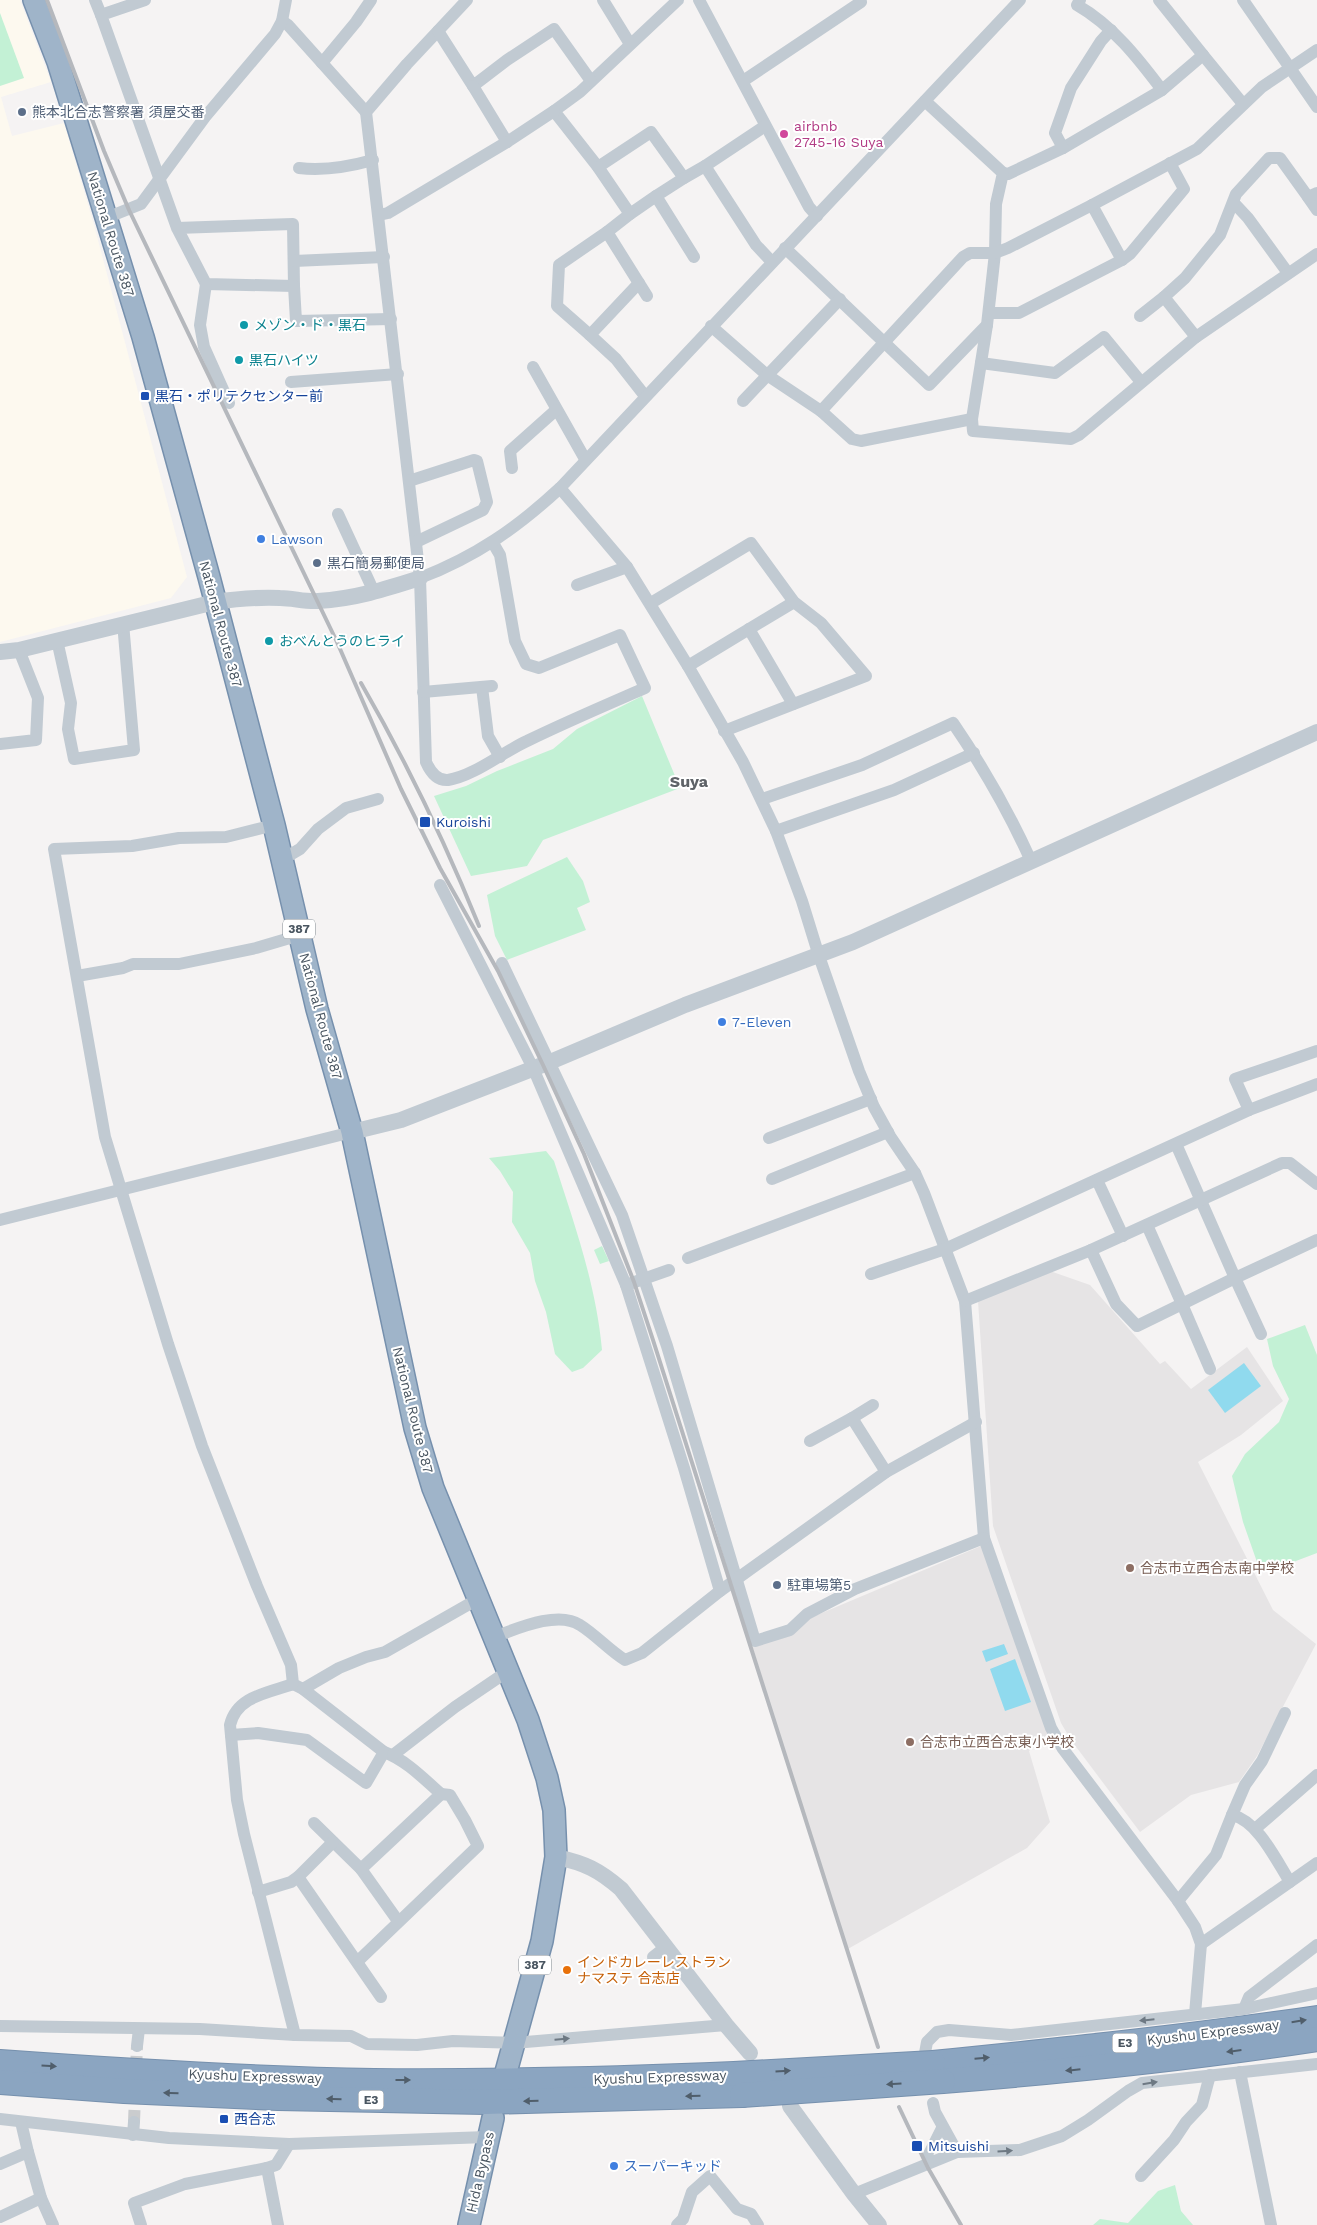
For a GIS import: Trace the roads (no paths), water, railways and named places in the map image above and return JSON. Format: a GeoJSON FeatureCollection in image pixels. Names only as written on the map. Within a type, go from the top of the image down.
{"type":"FeatureCollection","features":[{"type":"Feature","properties":{"kind":"highway","name":"National Route 387"},"geometry":{"type":"LineString","coordinates":[[34,0],[58,62],[143,336],[215,602],[283,860],[317,1008],[352,1132],[414,1428],[433,1488],[528,1720],[547,1778],[554,1810],[556,1857]]}},
{"type":"Feature","properties":{"kind":"highway","name":"387"},"geometry":{"type":"LineString","coordinates":[[506,2072],[542,1941],[556,1857]]}},
{"type":"Feature","properties":{"kind":"highway","name":"Kyushu Expressway"},"geometry":{"type":"LineString","coordinates":[[0,2082],[124,2091],[268,2098],[485,2102],[738,2084],[933,2065],[1239,2030],[1317,2018]]}},
{"type":"Feature","properties":{"kind":"highway","name":"Kyushu Expressway"},"geometry":{"type":"LineString","coordinates":[[933,2065],[1071,2070],[1244,2050],[1317,2039]]}},
{"type":"Feature","properties":{"kind":"highway","name":"Kyushu Expressway"},"geometry":{"type":"LineString","coordinates":[[0,2062],[131,2072],[374,2080],[575,2080],[738,2084]]}},
{"type":"Feature","properties":{"kind":"highway","name":"Hida Bypass"},"geometry":{"type":"LineString","coordinates":[[469,2225],[490,2128]]}},
{"type":"Feature","properties":{"kind":"street"},"geometry":{"type":"LineString","coordinates":[[95,0],[177,228],[206,284],[200,325],[204,347],[229,403]]}},
{"type":"Feature","properties":{"kind":"street"},"geometry":{"type":"LineString","coordinates":[[101,15],[145,0]]}},
{"type":"Feature","properties":{"kind":"street"},"geometry":{"type":"LineString","coordinates":[[106,218],[142,204],[205,116],[275,34],[282,21],[286,0]]}},
{"type":"Feature","properties":{"kind":"street"},"geometry":{"type":"LineString","coordinates":[[322,63],[356,22],[371,0]]}},
{"type":"Feature","properties":{"kind":"street"},"geometry":{"type":"LineString","coordinates":[[366,112],[407,64],[467,0]]}},
{"type":"Feature","properties":{"kind":"street"},"geometry":{"type":"LineString","coordinates":[[603,0],[630,44]]}},
{"type":"Feature","properties":{"kind":"street"},"geometry":{"type":"LineString","coordinates":[[379,215],[388,213],[507,142],[554,111],[591,81],[678,0]]}},
{"type":"Feature","properties":{"kind":"street"},"geometry":{"type":"LineString","coordinates":[[0,652],[19,650],[215,602],[236,599],[282,598],[302,602],[318,601],[374,592],[445,568],[493,543],[531,515],[560,488],[1020,0]]}},
{"type":"Feature","properties":{"kind":"street"},"geometry":{"type":"LineString","coordinates":[[1080,0],[1077,5],[1111,30],[1128,47],[1162,90]]}},
{"type":"Feature","properties":{"kind":"street"},"geometry":{"type":"LineString","coordinates":[[1159,0],[1243,104]]}},
{"type":"Feature","properties":{"kind":"street"},"geometry":{"type":"LineString","coordinates":[[1243,0],[1317,107]]}},
{"type":"Feature","properties":{"kind":"street"},"geometry":{"type":"LineString","coordinates":[[702,1],[765,126],[809,207],[817,216]]}},
{"type":"Feature","properties":{"kind":"street"},"geometry":{"type":"LineString","coordinates":[[743,81],[861,2]]}},
{"type":"Feature","properties":{"kind":"street"},"geometry":{"type":"LineString","coordinates":[[282,21],[288,25],[366,112],[398,374],[420,578],[426,762],[432,773],[441,779],[447,780],[500,757],[524,742],[645,688],[620,635],[539,668],[526,664],[515,641],[500,555],[493,543]]}},
{"type":"Feature","properties":{"kind":"street"},"geometry":{"type":"LineString","coordinates":[[473,86],[507,60],[554,29],[591,81]]}},
{"type":"Feature","properties":{"kind":"street"},"geometry":{"type":"LineString","coordinates":[[1063,148],[1056,133],[1070,88],[1101,41],[1111,30]]}},
{"type":"Feature","properties":{"kind":"street"},"geometry":{"type":"LineString","coordinates":[[438,32],[507,142]]}},
{"type":"Feature","properties":{"kind":"street"},"geometry":{"type":"LineString","coordinates":[[821,411],[963,257],[970,252],[995,253],[1008,248],[1197,149],[1262,87],[1317,50]]}},
{"type":"Feature","properties":{"kind":"street"},"geometry":{"type":"LineString","coordinates":[[926,100],[1003,173],[1008,174],[1063,148],[1162,90],[1203,55]]}},
{"type":"Feature","properties":{"kind":"street"},"geometry":{"type":"LineString","coordinates":[[554,111],[598,167],[630,214]]}},
{"type":"Feature","properties":{"kind":"street"},"geometry":{"type":"LineString","coordinates":[[645,396],[616,359],[557,306],[560,265],[656,196],[765,126]]}},
{"type":"Feature","properties":{"kind":"street"},"geometry":{"type":"LineString","coordinates":[[598,167],[651,132],[684,178]]}},
{"type":"Feature","properties":{"kind":"street"},"geometry":{"type":"LineString","coordinates":[[1140,316],[1164,298],[1185,278],[1220,235],[1236,194],[1269,158],[1280,158],[1312,196],[1317,210]]}},
{"type":"Feature","properties":{"kind":"street"},"geometry":{"type":"LineString","coordinates":[[299,168],[314,170],[350,166],[373,160]]}},
{"type":"Feature","properties":{"kind":"street"},"geometry":{"type":"LineString","coordinates":[[786,248],[929,385],[988,319],[1019,313],[1122,260],[1130,254],[1184,190],[1170,163]]}},
{"type":"Feature","properties":{"kind":"street"},"geometry":{"type":"LineString","coordinates":[[705,166],[756,245],[772,262]]}},
{"type":"Feature","properties":{"kind":"street"},"geometry":{"type":"LineString","coordinates":[[1003,173],[996,204],[995,253],[988,319],[972,419],[973,431],[1071,439],[1079,435],[1196,337],[1317,254]]}},
{"type":"Feature","properties":{"kind":"street"},"geometry":{"type":"LineString","coordinates":[[656,196],[694,256]]}},
{"type":"Feature","properties":{"kind":"street"},"geometry":{"type":"LineString","coordinates":[[1234,202],[1288,273]]}},
{"type":"Feature","properties":{"kind":"street"},"geometry":{"type":"LineString","coordinates":[[1092,205],[1122,260]]}},
{"type":"Feature","properties":{"kind":"street"},"geometry":{"type":"LineString","coordinates":[[177,228],[293,224],[296,321],[391,319]]}},
{"type":"Feature","properties":{"kind":"street"},"geometry":{"type":"LineString","coordinates":[[607,232],[647,296]]}},
{"type":"Feature","properties":{"kind":"street"},"geometry":{"type":"LineString","coordinates":[[294,260],[384,257]]}},
{"type":"Feature","properties":{"kind":"street"},"geometry":{"type":"LineString","coordinates":[[590,335],[639,283]]}},
{"type":"Feature","properties":{"kind":"street"},"geometry":{"type":"LineString","coordinates":[[206,284],[294,286]]}},
{"type":"Feature","properties":{"kind":"street"},"geometry":{"type":"LineString","coordinates":[[1164,298],[1196,337]]}},
{"type":"Feature","properties":{"kind":"street"},"geometry":{"type":"LineString","coordinates":[[743,401],[840,299]]}},
{"type":"Feature","properties":{"kind":"street"},"geometry":{"type":"LineString","coordinates":[[711,326],[768,375],[821,411],[852,439],[861,440],[972,419]]}},
{"type":"Feature","properties":{"kind":"street"},"geometry":{"type":"LineString","coordinates":[[981,363],[1055,373],[1104,337],[1141,382]]}},
{"type":"Feature","properties":{"kind":"street"},"geometry":{"type":"LineString","coordinates":[[533,367],[556,410],[586,459]]}},
{"type":"Feature","properties":{"kind":"street"},"geometry":{"type":"LineString","coordinates":[[291,382],[398,374]]}},
{"type":"Feature","properties":{"kind":"street"},"geometry":{"type":"LineString","coordinates":[[512,468],[510,451],[556,410]]}},
{"type":"Feature","properties":{"kind":"street"},"geometry":{"type":"LineString","coordinates":[[410,481],[477,460],[487,502],[482,510],[416,542]]}},
{"type":"Feature","properties":{"kind":"street"},"geometry":{"type":"LineString","coordinates":[[560,488],[611,546],[651,603],[724,730],[762,800],[776,831],[802,901],[818,956],[859,1071],[888,1132],[915,1173],[966,1301],[984,1538],[1051,1728],[1063,1749],[1195,1927],[1201,1944],[1196,2014]]}},
{"type":"Feature","properties":{"kind":"street"},"geometry":{"type":"LineString","coordinates":[[338,514],[374,592]]}},
{"type":"Feature","properties":{"kind":"street"},"geometry":{"type":"LineString","coordinates":[[651,603],[751,543],[794,602],[821,623],[866,676],[724,730]]}},
{"type":"Feature","properties":{"kind":"street"},"geometry":{"type":"LineString","coordinates":[[577,585],[627,567]]}},
{"type":"Feature","properties":{"kind":"street"},"geometry":{"type":"LineString","coordinates":[[688,666],[794,602]]}},
{"type":"Feature","properties":{"kind":"street"},"geometry":{"type":"LineString","coordinates":[[57,640],[71,703],[68,729],[74,759],[134,750],[123,623]]}},
{"type":"Feature","properties":{"kind":"street"},"geometry":{"type":"LineString","coordinates":[[749,629],[793,704]]}},
{"type":"Feature","properties":{"kind":"street"},"geometry":{"type":"LineString","coordinates":[[0,744],[36,740],[38,698],[19,650]]}},
{"type":"Feature","properties":{"kind":"street"},"geometry":{"type":"LineString","coordinates":[[423,692],[487,687],[488,736],[500,757]]}},
{"type":"Feature","properties":{"kind":"street"},"geometry":{"type":"LineString","coordinates":[[762,800],[862,765],[953,724],[974,753],[1014,821],[1031,860]]}},
{"type":"Feature","properties":{"kind":"street"},"geometry":{"type":"LineString","coordinates":[[0,1220],[121,1188],[401,1120],[550,1062],[685,1005],[818,956],[1317,732]]}},
{"type":"Feature","properties":{"kind":"street"},"geometry":{"type":"LineString","coordinates":[[776,831],[894,790],[974,753]]}},
{"type":"Feature","properties":{"kind":"street"},"geometry":{"type":"LineString","coordinates":[[283,860],[300,849],[318,829],[346,808],[378,799]]}},
{"type":"Feature","properties":{"kind":"street"},"geometry":{"type":"LineString","coordinates":[[274,825],[226,837],[179,838],[132,846],[54,849],[105,1137],[168,1344],[202,1446],[298,1686],[442,1794],[450,1795],[466,1820],[478,1846],[358,1961]]}},
{"type":"Feature","properties":{"kind":"street"},"geometry":{"type":"LineString","coordinates":[[440,885],[533,1068],[626,1284],[684,1468],[720,1591]]}},
{"type":"Feature","properties":{"kind":"street"},"geometry":{"type":"LineString","coordinates":[[77,976],[123,968],[133,964],[189,962],[256,948],[300,934]]}},
{"type":"Feature","properties":{"kind":"street"},"geometry":{"type":"LineString","coordinates":[[502,963],[622,1215],[645,1278],[755,1641],[790,1630],[807,1614],[855,1589],[984,1538]]}},
{"type":"Feature","properties":{"kind":"street"},"geometry":{"type":"LineString","coordinates":[[1249,1110],[1235,1079],[1317,1051]]}},
{"type":"Feature","properties":{"kind":"street"},"geometry":{"type":"LineString","coordinates":[[871,1274],[944,1249],[1249,1110],[1317,1084]]}},
{"type":"Feature","properties":{"kind":"street"},"geometry":{"type":"LineString","coordinates":[[769,1138],[871,1099]]}},
{"type":"Feature","properties":{"kind":"street"},"geometry":{"type":"LineString","coordinates":[[772,1178],[888,1132]]}},
{"type":"Feature","properties":{"kind":"street"},"geometry":{"type":"LineString","coordinates":[[1176,1144],[1261,1334]]}},
{"type":"Feature","properties":{"kind":"street"},"geometry":{"type":"LineString","coordinates":[[966,1301],[1091,1250],[1282,1163],[1290,1163],[1317,1184]]}},
{"type":"Feature","properties":{"kind":"street"},"geometry":{"type":"LineString","coordinates":[[688,1258],[915,1173]]}},
{"type":"Feature","properties":{"kind":"street"},"geometry":{"type":"LineString","coordinates":[[1096,1180],[1123,1236]]}},
{"type":"Feature","properties":{"kind":"street"},"geometry":{"type":"LineString","coordinates":[[1147,1225],[1210,1369]]}},
{"type":"Feature","properties":{"kind":"street"},"geometry":{"type":"LineString","coordinates":[[1091,1250],[1116,1304],[1138,1326],[1317,1240]]}},
{"type":"Feature","properties":{"kind":"street"},"geometry":{"type":"LineString","coordinates":[[626,1284],[669,1270]]}},
{"type":"Feature","properties":{"kind":"street"},"geometry":{"type":"LineString","coordinates":[[810,1441],[873,1405]]}},
{"type":"Feature","properties":{"kind":"street"},"geometry":{"type":"LineString","coordinates":[[852,1418],[886,1472]]}},
{"type":"Feature","properties":{"kind":"street"},"geometry":{"type":"LineString","coordinates":[[494,1637],[548,1620],[573,1622],[580,1625],[608,1649],[625,1660],[642,1654],[720,1591],[738,1580],[886,1472],[976,1422]]}},
{"type":"Feature","properties":{"kind":"street"},"geometry":{"type":"LineString","coordinates":[[295,2035],[258,1892],[237,1800],[230,1726],[233,1714],[245,1701],[298,1686],[366,1657],[385,1652],[478,1599]]}},
{"type":"Feature","properties":{"kind":"street"},"geometry":{"type":"LineString","coordinates":[[231,1736],[258,1733],[307,1740],[366,1783],[388,1753],[508,1671]]}},
{"type":"Feature","properties":{"kind":"street"},"geometry":{"type":"LineString","coordinates":[[1178,1902],[1216,1855],[1245,1785],[1262,1761],[1286,1713]]}},
{"type":"Feature","properties":{"kind":"street"},"geometry":{"type":"LineString","coordinates":[[1255,1829],[1317,1775]]}},
{"type":"Feature","properties":{"kind":"street"},"geometry":{"type":"LineString","coordinates":[[361,1870],[442,1794]]}},
{"type":"Feature","properties":{"kind":"street"},"geometry":{"type":"LineString","coordinates":[[1232,1815],[1241,1817],[1255,1829],[1290,1882]]}},
{"type":"Feature","properties":{"kind":"street"},"geometry":{"type":"LineString","coordinates":[[314,1823],[361,1870],[398,1922]]}},
{"type":"Feature","properties":{"kind":"street"},"geometry":{"type":"LineString","coordinates":[[258,1892],[291,1882],[333,1842]]}},
{"type":"Feature","properties":{"kind":"street"},"geometry":{"type":"LineString","coordinates":[[556,1857],[582,1862],[602,1873],[621,1889],[667,1946],[726,2025],[750,2053]]}},
{"type":"Feature","properties":{"kind":"street"},"geometry":{"type":"LineString","coordinates":[[1201,1944],[1317,1862]]}},
{"type":"Feature","properties":{"kind":"street"},"geometry":{"type":"LineString","coordinates":[[298,1877],[358,1961],[381,1997]]}},
{"type":"Feature","properties":{"kind":"street"},"geometry":{"type":"LineString","coordinates":[[1244,2009],[1249,1997],[1317,1945]]}},
{"type":"Feature","properties":{"kind":"street"},"geometry":{"type":"LineString","coordinates":[[653,1957],[667,1946]]}},
{"type":"Feature","properties":{"kind":"street"},"geometry":{"type":"LineString","coordinates":[[933,2065],[927,2042],[937,2032],[949,2030],[1010,2035],[1244,2009],[1317,1993]]}},
{"type":"Feature","properties":{"kind":"street"},"geometry":{"type":"LineString","coordinates":[[0,2026],[203,2029],[295,2035],[350,2036],[366,2044],[417,2045],[453,2040],[514,2043],[726,2025]]}},
{"type":"Feature","properties":{"kind":"street"},"geometry":{"type":"LineString","coordinates":[[137,2046],[139,2029]]}},
{"type":"Feature","properties":{"kind":"street"},"geometry":{"type":"LineString","coordinates":[[854,2194],[930,2158],[954,2153],[1020,2150],[1062,2136],[1088,2120],[1128,2090],[1142,2084],[1317,2064]]}},
{"type":"Feature","properties":{"kind":"street"},"geometry":{"type":"LineString","coordinates":[[1240,2072],[1271,2225]]}},
{"type":"Feature","properties":{"kind":"street"},"geometry":{"type":"LineString","coordinates":[[1141,2176],[1174,2140],[1186,2122],[1202,2105],[1210,2075]]}},
{"type":"Feature","properties":{"kind":"street"},"geometry":{"type":"LineString","coordinates":[[933,2103],[935,2112],[954,2153]]}},
{"type":"Feature","properties":{"kind":"street"},"geometry":{"type":"LineString","coordinates":[[790,2106],[879,2225]]}},
{"type":"Feature","properties":{"kind":"street"},"geometry":{"type":"LineString","coordinates":[[0,2119],[21,2122],[134,2128],[289,2144],[490,2128]]}},
{"type":"Feature","properties":{"kind":"street"},"geometry":{"type":"LineString","coordinates":[[21,2122],[41,2198],[53,2225]]}},
{"type":"Feature","properties":{"kind":"street"},"geometry":{"type":"LineString","coordinates":[[930,2158],[942,2126]]}},
{"type":"Feature","properties":{"kind":"street"},"geometry":{"type":"LineString","coordinates":[[141,2225],[134,2203],[185,2184],[276,2165],[289,2144]]}},
{"type":"Feature","properties":{"kind":"street"},"geometry":{"type":"LineString","coordinates":[[0,2164],[28,2152]]}},
{"type":"Feature","properties":{"kind":"street"},"geometry":{"type":"LineString","coordinates":[[267,2168],[278,2225]]}},
{"type":"Feature","properties":{"kind":"street"},"geometry":{"type":"LineString","coordinates":[[677,2225],[683,2219],[692,2192],[710,2176],[737,2209],[751,2214],[758,2225]]}},
{"type":"Feature","properties":{"kind":"street"},"geometry":{"type":"LineString","coordinates":[[0,2217],[41,2198]]}},
{"type":"Feature","properties":{"kind":"water"},"geometry":{"type":"Polygon","coordinates":[[[1244,1363],[1261,1386],[1225,1413],[1208,1390],[1244,1363]]]}},
{"type":"Feature","properties":{"kind":"water"},"geometry":{"type":"Polygon","coordinates":[[[1004,1644],[1008,1654],[986,1662],[982,1651],[1004,1644]]]}},
{"type":"Feature","properties":{"kind":"water"},"geometry":{"type":"Polygon","coordinates":[[[1015,1659],[1031,1702],[1005,1711],[990,1669],[1015,1659]]]}},
{"type":"Feature","properties":{"kind":"tunnel"},"geometry":{"type":"LineString","coordinates":[[134,2122],[137,2046]]}},
{"type":"Feature","properties":{"kind":"railway"},"geometry":{"type":"LineString","coordinates":[[47,0],[104,151],[129,210],[337,642],[401,789],[440,868],[498,971],[584,1154],[634,1282],[878,2047]]}},
{"type":"Feature","properties":{"kind":"railway"},"geometry":{"type":"LineString","coordinates":[[361,683],[394,742],[424,802],[479,926]]}},
{"type":"Feature","properties":{"kind":"railway"},"geometry":{"type":"LineString","coordinates":[[899,2107],[928,2168],[961,2225]]}},
{"type":"Feature","properties":{"kind":"place","name":"熊本北合志警察署 須屋交番"},"geometry":{"type":"Point","coordinates":[22,112]}},
{"type":"Feature","properties":{"kind":"place","name":"airbnb 2745-16 Suya"},"geometry":{"type":"Point","coordinates":[784,134]}},
{"type":"Feature","properties":{"kind":"place","name":"メゾン・ド・黒石"},"geometry":{"type":"Point","coordinates":[244,325]}},
{"type":"Feature","properties":{"kind":"place","name":"黒石ハイツ"},"geometry":{"type":"Point","coordinates":[239,360]}},
{"type":"Feature","properties":{"kind":"place","name":"黒石・ポリテクセンター前"},"geometry":{"type":"Point","coordinates":[145,396]}},
{"type":"Feature","properties":{"kind":"place","name":"Lawson"},"geometry":{"type":"Point","coordinates":[261,539]}},
{"type":"Feature","properties":{"kind":"place","name":"黒石簡易郵便局"},"geometry":{"type":"Point","coordinates":[317,563]}},
{"type":"Feature","properties":{"kind":"place","name":"おべんとうのヒライ"},"geometry":{"type":"Point","coordinates":[269,641]}},
{"type":"Feature","properties":{"kind":"place","name":"Kuroishi"},"geometry":{"type":"Point","coordinates":[425,822]}},
{"type":"Feature","properties":{"kind":"place","name":"7-Eleven"},"geometry":{"type":"Point","coordinates":[722,1022]}},
{"type":"Feature","properties":{"kind":"place","name":"合志市立西合志南中学校"},"geometry":{"type":"Point","coordinates":[1130,1568]}},
{"type":"Feature","properties":{"kind":"place","name":"駐車場第5"},"geometry":{"type":"Point","coordinates":[777,1585]}},
{"type":"Feature","properties":{"kind":"place","name":"合志市立西合志東小学校"},"geometry":{"type":"Point","coordinates":[910,1742]}},
{"type":"Feature","properties":{"kind":"place","name":"インドカレーレストラン ナマステ 合志店"},"geometry":{"type":"Point","coordinates":[567,1970]}},
{"type":"Feature","properties":{"kind":"place","name":"西合志"},"geometry":{"type":"Point","coordinates":[224,2119]}},
{"type":"Feature","properties":{"kind":"place","name":"Mitsuishi"},"geometry":{"type":"Point","coordinates":[917,2146]}},
{"type":"Feature","properties":{"kind":"place","name":"スーパーキッド"},"geometry":{"type":"Point","coordinates":[614,2166]}},
{"type":"Feature","properties":{"kind":"district","name":"Suya"},"geometry":{"type":"Point","coordinates":[689,781]}}]}
